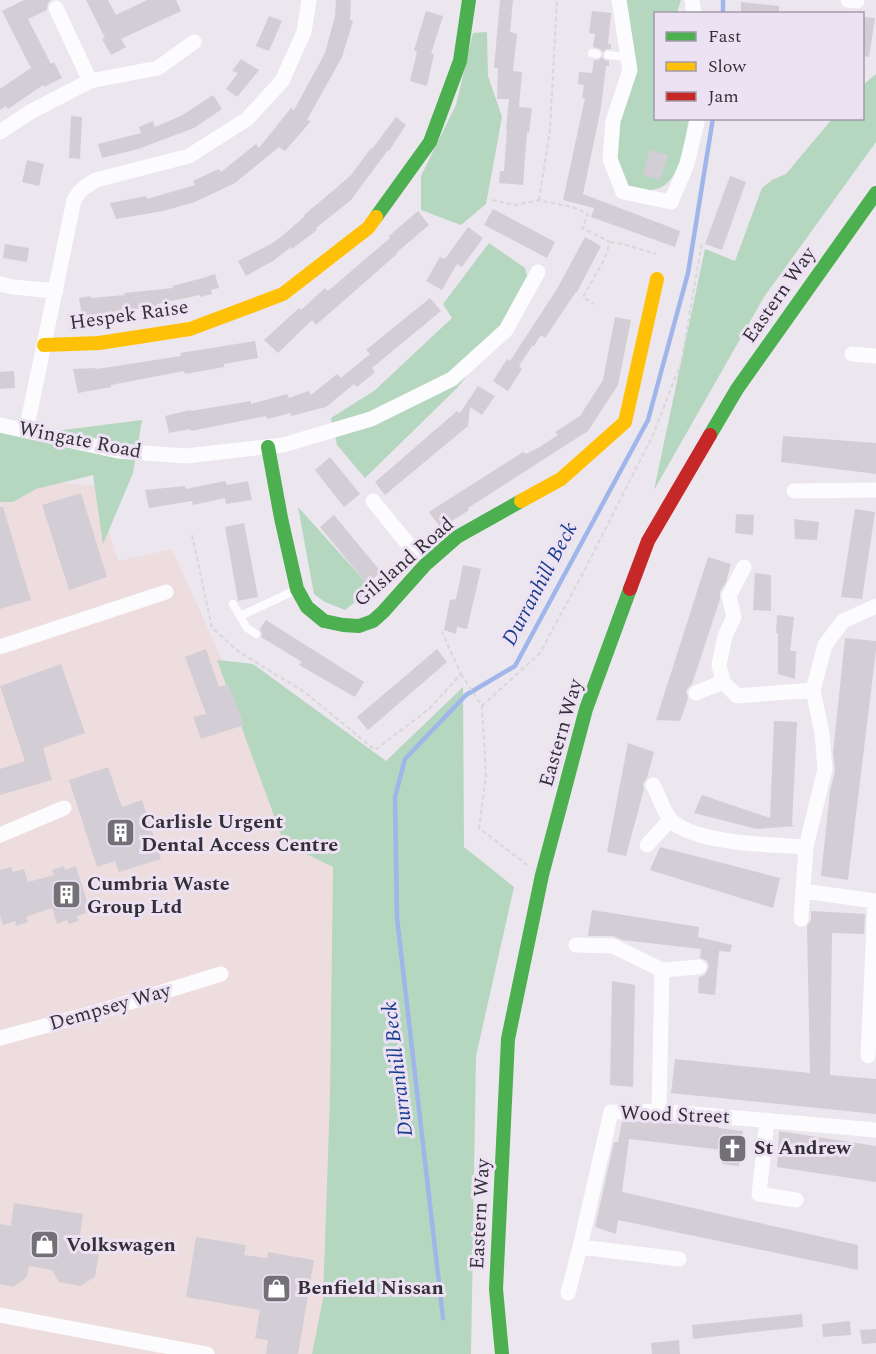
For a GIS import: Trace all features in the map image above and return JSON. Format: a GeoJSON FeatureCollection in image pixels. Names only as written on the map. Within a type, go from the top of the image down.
{"type":"FeatureCollection","features":[{"type":"Feature","properties":{"kind":"street"},"geometry":{"type":"LineString","coordinates":[[26,431],[74,200],[78,192],[96,180],[189,156],[247,119],[282,81],[304,33],[309,0]]}},
{"type":"Feature","properties":{"kind":"street","name":"Hespek Raise"},"geometry":{"type":"LineString","coordinates":[[44,345],[99,343],[190,329],[283,294],[368,228],[430,142],[460,62],[469,0]]}},
{"type":"Feature","properties":{"kind":"street"},"geometry":{"type":"LineString","coordinates":[[619,0],[630,70],[613,121],[610,159],[623,192],[670,202],[687,164],[698,120]]}},
{"type":"Feature","properties":{"kind":"street"},"geometry":{"type":"LineString","coordinates":[[848,0],[858,0]]}},
{"type":"Feature","properties":{"kind":"street"},"geometry":{"type":"LineString","coordinates":[[56,8],[90,81]]}},
{"type":"Feature","properties":{"kind":"street"},"geometry":{"type":"LineString","coordinates":[[0,132],[32,111],[90,81],[158,68],[194,42]]}},
{"type":"Feature","properties":{"kind":"street","name":"Eastern Way"},"geometry":{"type":"LineString","coordinates":[[502,1354],[496,1289],[508,1039],[542,875],[586,709],[648,541],[737,389],[876,193]]}},
{"type":"Feature","properties":{"kind":"street","name":"Wingate Road"},"geometry":{"type":"LineString","coordinates":[[0,425],[118,451],[186,456],[283,445],[370,418],[452,379],[506,330],[538,272]]}},
{"type":"Feature","properties":{"kind":"street","name":"Gilsland Road"},"geometry":{"type":"LineString","coordinates":[[268,447],[297,590],[307,607],[324,621],[359,626],[373,621],[425,565],[457,537],[561,479],[625,422],[657,279]]}},
{"type":"Feature","properties":{"kind":"street"},"geometry":{"type":"LineString","coordinates":[[0,284],[56,291]]}},
{"type":"Feature","properties":{"kind":"street"},"geometry":{"type":"LineString","coordinates":[[852,354],[876,356]]}},
{"type":"Feature","properties":{"kind":"street"},"geometry":{"type":"LineString","coordinates":[[794,490],[876,490]]}},
{"type":"Feature","properties":{"kind":"street"},"geometry":{"type":"LineString","coordinates":[[373,501],[425,565]]}},
{"type":"Feature","properties":{"kind":"street"},"geometry":{"type":"LineString","coordinates":[[744,567],[729,596],[734,617],[725,636],[719,664],[723,682],[737,696],[813,690]]}},
{"type":"Feature","properties":{"kind":"street"},"geometry":{"type":"LineString","coordinates":[[0,647],[166,592]]}},
{"type":"Feature","properties":{"kind":"street"},"geometry":{"type":"LineString","coordinates":[[801,920],[806,847],[825,769],[822,733],[813,690],[825,645],[843,621],[876,606]]}},
{"type":"Feature","properties":{"kind":"street"},"geometry":{"type":"LineString","coordinates":[[696,693],[723,682]]}},
{"type":"Feature","properties":{"kind":"street"},"geometry":{"type":"LineString","coordinates":[[653,785],[670,819],[688,831],[728,842],[806,847]]}},
{"type":"Feature","properties":{"kind":"street"},"geometry":{"type":"LineString","coordinates":[[0,835],[64,808]]}},
{"type":"Feature","properties":{"kind":"street"},"geometry":{"type":"LineString","coordinates":[[647,845],[670,819]]}},
{"type":"Feature","properties":{"kind":"street"},"geometry":{"type":"LineString","coordinates":[[803,891],[875,901],[868,1056]]}},
{"type":"Feature","properties":{"kind":"street"},"geometry":{"type":"LineString","coordinates":[[576,945],[613,946],[662,970],[699,967]]}},
{"type":"Feature","properties":{"kind":"street"},"geometry":{"type":"LineString","coordinates":[[659,1111],[662,970]]}},
{"type":"Feature","properties":{"kind":"street","name":"Dempsey Way"},"geometry":{"type":"LineString","coordinates":[[0,1038],[105,1010],[221,974]]}},
{"type":"Feature","properties":{"kind":"street","name":"Wood Street"},"geometry":{"type":"LineString","coordinates":[[568,1293],[611,1112],[659,1111],[876,1130]]}},
{"type":"Feature","properties":{"kind":"street"},"geometry":{"type":"LineString","coordinates":[[767,1120],[759,1194],[796,1200]]}},
{"type":"Feature","properties":{"kind":"street"},"geometry":{"type":"LineString","coordinates":[[580,1247],[678,1259]]}},
{"type":"Feature","properties":{"kind":"street"},"geometry":{"type":"LineString","coordinates":[[0,1315],[204,1354]]}},
{"type":"Feature","properties":{"kind":"lane"},"geometry":{"type":"LineString","coordinates":[[608,55],[628,57]]}},
{"type":"Feature","properties":{"kind":"lane"},"geometry":{"type":"LineString","coordinates":[[240,616],[297,590]]}},
{"type":"Feature","properties":{"kind":"lane"},"geometry":{"type":"LineString","coordinates":[[233,604],[247,628],[256,634]]}},
{"type":"Feature","properties":{"kind":"path"},"geometry":{"type":"LineString","coordinates":[[539,200],[550,129],[557,0]]}},
{"type":"Feature","properties":{"kind":"path"},"geometry":{"type":"LineString","coordinates":[[492,200],[515,205],[539,200],[572,207],[588,214],[582,228],[610,242],[656,254]]}},
{"type":"Feature","properties":{"kind":"path"},"geometry":{"type":"LineString","coordinates":[[594,304],[583,297],[604,261],[610,242]]}},
{"type":"Feature","properties":{"kind":"path"},"geometry":{"type":"LineString","coordinates":[[482,706],[540,652],[653,435],[681,363],[702,243]]}},
{"type":"Feature","properties":{"kind":"path"},"geometry":{"type":"LineString","coordinates":[[192,535],[212,628],[238,652],[306,693],[375,750],[429,709],[461,674]]}},
{"type":"Feature","properties":{"kind":"path"},"geometry":{"type":"LineString","coordinates":[[442,632],[461,674],[482,706],[486,776],[479,828],[542,875]]}},
{"type":"Feature","properties":{"kind":"shaded area"},"geometry":{"type":"Polygon","coordinates":[[[0,476],[95,486],[118,561],[172,549],[246,713],[284,843],[333,866],[330,1095],[323,1299],[312,1354],[0,1354],[0,476]]]}},
{"type":"Feature","properties":{"kind":"green space"},"geometry":{"type":"Polygon","coordinates":[[[624,0],[681,0],[678,12],[654,12],[654,120],[689,120],[677,170],[665,185],[652,190],[622,187],[613,135],[632,75],[624,0]]]}},
{"type":"Feature","properties":{"kind":"green space"},"geometry":{"type":"Polygon","coordinates":[[[487,32],[488,76],[502,117],[486,204],[461,225],[421,210],[421,176],[456,105],[473,33],[487,32]]]}},
{"type":"Feature","properties":{"kind":"green space"},"geometry":{"type":"Polygon","coordinates":[[[876,74],[876,142],[764,297],[654,490],[705,249],[735,261],[762,188],[772,180],[786,174],[831,120],[864,120],[864,84],[876,74]]]}},
{"type":"Feature","properties":{"kind":"green space"},"geometry":{"type":"Polygon","coordinates":[[[489,243],[525,268],[527,276],[489,348],[457,388],[365,478],[337,445],[331,418],[374,391],[452,318],[443,304],[489,243]]]}},
{"type":"Feature","properties":{"kind":"green space"},"geometry":{"type":"Polygon","coordinates":[[[142,420],[133,473],[103,544],[93,475],[36,489],[13,502],[0,502],[0,431],[40,433],[142,420]]]}},
{"type":"Feature","properties":{"kind":"green space"},"geometry":{"type":"Polygon","coordinates":[[[298,507],[372,589],[345,610],[325,602],[314,594],[298,507]]]}},
{"type":"Feature","properties":{"kind":"green space"},"geometry":{"type":"Polygon","coordinates":[[[217,660],[253,664],[386,761],[463,687],[464,847],[514,887],[476,1056],[471,1354],[312,1354],[323,1299],[330,1095],[333,867],[284,843],[217,660]]]}},
{"type":"Feature","properties":{"kind":"building"},"geometry":{"type":"Polygon","coordinates":[[[24,0],[51,0],[47,10],[28,19],[51,64],[54,62],[62,78],[44,87],[43,85],[8,109],[6,106],[0,110],[0,89],[31,68],[2,11],[24,0]]]}},
{"type":"Feature","properties":{"kind":"building"},"geometry":{"type":"Polygon","coordinates":[[[86,0],[108,0],[116,15],[147,0],[176,0],[181,11],[121,39],[126,47],[111,55],[86,0]]]}},
{"type":"Feature","properties":{"kind":"building"},"geometry":{"type":"Polygon","coordinates":[[[336,0],[351,0],[350,20],[353,21],[342,57],[307,120],[311,121],[285,151],[279,147],[235,183],[195,202],[163,211],[116,219],[110,203],[146,196],[147,199],[195,185],[193,181],[219,169],[221,172],[256,144],[259,148],[291,108],[294,110],[325,53],[335,16],[336,0]]]}},
{"type":"Feature","properties":{"kind":"building"},"geometry":{"type":"Polygon","coordinates":[[[500,0],[513,0],[510,32],[517,34],[513,71],[522,72],[519,107],[532,108],[529,133],[527,132],[523,185],[499,183],[500,171],[504,171],[509,99],[497,99],[498,68],[494,68],[500,0]]]}},
{"type":"Feature","properties":{"kind":"building"},"geometry":{"type":"Polygon","coordinates":[[[741,2],[779,6],[779,12],[741,12],[741,2]]]}},
{"type":"Feature","properties":{"kind":"building"},"geometry":{"type":"Polygon","coordinates":[[[426,11],[443,16],[431,54],[434,54],[427,86],[410,81],[417,52],[414,50],[426,11]]]}},
{"type":"Feature","properties":{"kind":"building"},"geometry":{"type":"Polygon","coordinates":[[[592,11],[611,13],[608,44],[611,44],[611,49],[603,52],[593,47],[595,34],[589,33],[592,11]]]}},
{"type":"Feature","properties":{"kind":"building"},"geometry":{"type":"Polygon","coordinates":[[[269,16],[282,21],[269,51],[256,46],[269,16]]]}},
{"type":"Feature","properties":{"kind":"building"},"geometry":{"type":"Polygon","coordinates":[[[864,17],[875,18],[869,57],[864,56],[864,17]]]}},
{"type":"Feature","properties":{"kind":"building"},"geometry":{"type":"Polygon","coordinates":[[[602,57],[609,61],[609,66],[606,66],[601,108],[583,194],[680,231],[675,247],[591,217],[594,208],[563,200],[585,98],[582,98],[584,85],[578,84],[579,72],[592,73],[594,60],[602,57]]]}},
{"type":"Feature","properties":{"kind":"building"},"geometry":{"type":"Polygon","coordinates":[[[241,59],[259,70],[237,97],[226,89],[238,73],[232,71],[241,59]]]}},
{"type":"Feature","properties":{"kind":"building"},"geometry":{"type":"Polygon","coordinates":[[[213,95],[222,109],[194,128],[138,149],[102,158],[98,144],[141,133],[139,127],[153,121],[155,127],[181,116],[213,95]]]}},
{"type":"Feature","properties":{"kind":"building"},"geometry":{"type":"Polygon","coordinates":[[[71,116],[82,117],[80,159],[69,158],[71,116]]]}},
{"type":"Feature","properties":{"kind":"building"},"geometry":{"type":"Polygon","coordinates":[[[396,117],[406,125],[351,200],[292,249],[291,247],[273,261],[246,276],[238,261],[282,236],[351,175],[396,117]]]}},
{"type":"Feature","properties":{"kind":"building"},"geometry":{"type":"Polygon","coordinates":[[[650,150],[668,155],[660,180],[643,175],[650,150]]]}},
{"type":"Feature","properties":{"kind":"building"},"geometry":{"type":"Polygon","coordinates":[[[27,160],[44,164],[39,186],[22,182],[27,160]]]}},
{"type":"Feature","properties":{"kind":"building"},"geometry":{"type":"Polygon","coordinates":[[[730,176],[746,182],[722,250],[705,244],[730,176]]]}},
{"type":"Feature","properties":{"kind":"building"},"geometry":{"type":"Polygon","coordinates":[[[493,209],[555,242],[547,258],[484,225],[493,209]]]}},
{"type":"Feature","properties":{"kind":"building"},"geometry":{"type":"Polygon","coordinates":[[[418,211],[429,225],[316,325],[312,320],[278,353],[264,340],[325,288],[328,291],[418,211]]]}},
{"type":"Feature","properties":{"kind":"building"},"geometry":{"type":"Polygon","coordinates":[[[468,227],[483,238],[462,267],[457,264],[442,290],[426,281],[440,257],[445,259],[468,227]]]}},
{"type":"Feature","properties":{"kind":"building"},"geometry":{"type":"Polygon","coordinates":[[[585,237],[601,246],[577,292],[545,338],[541,335],[532,346],[519,366],[522,369],[508,391],[493,381],[507,359],[510,361],[557,289],[585,237]]]}},
{"type":"Feature","properties":{"kind":"building"},"geometry":{"type":"Polygon","coordinates":[[[5,244],[29,248],[27,262],[3,258],[5,244]]]}},
{"type":"Feature","properties":{"kind":"building"},"geometry":{"type":"Polygon","coordinates":[[[215,274],[219,288],[211,290],[212,294],[157,304],[157,306],[82,316],[79,298],[125,295],[124,293],[173,288],[172,286],[215,274]]]}},
{"type":"Feature","properties":{"kind":"building"},"geometry":{"type":"Polygon","coordinates":[[[430,298],[441,311],[372,368],[375,372],[357,387],[354,384],[326,407],[291,416],[291,413],[267,419],[266,416],[191,431],[190,429],[169,433],[165,416],[251,401],[251,404],[287,394],[289,398],[309,391],[311,395],[337,374],[341,378],[370,354],[366,350],[430,298]]]}},
{"type":"Feature","properties":{"kind":"building"},"geometry":{"type":"Polygon","coordinates":[[[615,317],[631,320],[618,385],[588,431],[468,508],[469,510],[441,528],[429,512],[523,452],[526,454],[538,448],[558,435],[555,432],[580,416],[603,380],[615,317]]]}},
{"type":"Feature","properties":{"kind":"building"},"geometry":{"type":"Polygon","coordinates":[[[255,341],[258,358],[224,364],[224,367],[185,374],[184,371],[78,393],[73,369],[97,369],[181,356],[180,353],[255,341]]]}},
{"type":"Feature","properties":{"kind":"building"},"geometry":{"type":"Polygon","coordinates":[[[14,371],[15,388],[0,389],[0,372],[14,371]]]}},
{"type":"Feature","properties":{"kind":"building"},"geometry":{"type":"Polygon","coordinates":[[[478,386],[495,396],[482,415],[470,407],[468,426],[385,495],[375,482],[457,411],[460,413],[478,386]]]}},
{"type":"Feature","properties":{"kind":"building"},"geometry":{"type":"Polygon","coordinates":[[[783,436],[876,443],[876,474],[781,462],[783,436]]]}},
{"type":"Feature","properties":{"kind":"building"},"geometry":{"type":"Polygon","coordinates":[[[330,457],[360,494],[344,507],[315,470],[330,457]]]}},
{"type":"Feature","properties":{"kind":"building"},"geometry":{"type":"Polygon","coordinates":[[[225,481],[227,485],[248,481],[252,500],[226,504],[225,498],[193,505],[192,501],[149,508],[145,490],[185,486],[186,489],[225,481]]]}},
{"type":"Feature","properties":{"kind":"building"},"geometry":{"type":"Polygon","coordinates":[[[81,493],[107,577],[69,590],[42,505],[81,493]]]}},
{"type":"Feature","properties":{"kind":"building"},"geometry":{"type":"Polygon","coordinates":[[[0,507],[3,507],[31,600],[0,609],[0,507]]]}},
{"type":"Feature","properties":{"kind":"building"},"geometry":{"type":"Polygon","coordinates":[[[855,509],[875,512],[862,599],[841,597],[855,509]]]}},
{"type":"Feature","properties":{"kind":"building"},"geometry":{"type":"Polygon","coordinates":[[[736,514],[754,515],[753,535],[735,533],[736,514]]]}},
{"type":"Feature","properties":{"kind":"building"},"geometry":{"type":"Polygon","coordinates":[[[334,515],[381,572],[367,584],[320,527],[334,515]]]}},
{"type":"Feature","properties":{"kind":"building"},"geometry":{"type":"Polygon","coordinates":[[[794,519],[819,522],[817,540],[795,539],[794,519]]]}},
{"type":"Feature","properties":{"kind":"building"},"geometry":{"type":"Polygon","coordinates":[[[244,523],[258,597],[238,601],[225,527],[244,523]]]}},
{"type":"Feature","properties":{"kind":"building"},"geometry":{"type":"Polygon","coordinates":[[[708,557],[731,564],[726,582],[720,592],[720,599],[692,684],[686,691],[688,698],[680,721],[656,720],[708,557]]]}},
{"type":"Feature","properties":{"kind":"building"},"geometry":{"type":"Polygon","coordinates":[[[463,565],[481,569],[467,629],[457,627],[456,634],[444,630],[450,600],[456,599],[463,565]]]}},
{"type":"Feature","properties":{"kind":"building"},"geometry":{"type":"Polygon","coordinates":[[[755,573],[771,575],[771,611],[753,610],[755,573]]]}},
{"type":"Feature","properties":{"kind":"building"},"geometry":{"type":"Polygon","coordinates":[[[777,615],[794,617],[790,651],[796,651],[795,679],[778,674],[777,615]]]}},
{"type":"Feature","properties":{"kind":"building"},"geometry":{"type":"Polygon","coordinates":[[[266,620],[364,682],[355,697],[299,665],[302,662],[261,637],[260,629],[266,620]]]}},
{"type":"Feature","properties":{"kind":"building"},"geometry":{"type":"Polygon","coordinates":[[[845,638],[876,641],[848,880],[821,876],[830,791],[835,771],[833,753],[845,638]]]}},
{"type":"Feature","properties":{"kind":"building"},"geometry":{"type":"Polygon","coordinates":[[[206,649],[219,687],[228,684],[244,725],[201,739],[193,717],[206,714],[185,657],[206,649]]]}},
{"type":"Feature","properties":{"kind":"building"},"geometry":{"type":"Polygon","coordinates":[[[437,649],[447,662],[368,730],[357,717],[437,649]]]}},
{"type":"Feature","properties":{"kind":"building"},"geometry":{"type":"Polygon","coordinates":[[[61,664],[85,733],[43,748],[52,780],[0,795],[0,769],[25,761],[0,686],[61,664]]]}},
{"type":"Feature","properties":{"kind":"building"},"geometry":{"type":"Polygon","coordinates":[[[774,721],[797,722],[792,825],[796,826],[757,829],[694,813],[702,795],[770,818],[774,721]]]}},
{"type":"Feature","properties":{"kind":"building"},"geometry":{"type":"Polygon","coordinates":[[[628,743],[654,752],[647,778],[643,784],[644,789],[626,856],[607,852],[628,743]]]}},
{"type":"Feature","properties":{"kind":"building","name":"Carlisle Urgent Dental Access Centre"},"geometry":{"type":"Polygon","coordinates":[[[108,767],[122,807],[142,800],[161,859],[119,872],[115,861],[97,867],[69,780],[108,767]]]}},
{"type":"Feature","properties":{"kind":"building"},"geometry":{"type":"Polygon","coordinates":[[[660,847],[780,878],[773,908],[650,870],[660,847]]]}},
{"type":"Feature","properties":{"kind":"building"},"geometry":{"type":"Polygon","coordinates":[[[64,866],[65,870],[76,866],[90,912],[77,916],[79,921],[69,924],[67,920],[57,924],[52,908],[26,917],[28,922],[16,926],[15,921],[3,925],[0,916],[0,870],[11,867],[13,872],[24,869],[28,882],[54,875],[52,870],[64,866]]]}},
{"type":"Feature","properties":{"kind":"building"},"geometry":{"type":"Polygon","coordinates":[[[592,910],[699,927],[698,937],[732,945],[730,952],[719,951],[715,995],[698,993],[699,977],[705,975],[709,967],[707,961],[700,958],[701,949],[622,940],[613,936],[588,936],[592,910]]]}},
{"type":"Feature","properties":{"kind":"building"},"geometry":{"type":"Polygon","coordinates":[[[811,911],[865,914],[864,934],[832,933],[830,1075],[876,1079],[876,1114],[671,1093],[675,1059],[810,1073],[807,926],[811,920],[811,911]]]}},
{"type":"Feature","properties":{"kind":"building"},"geometry":{"type":"Polygon","coordinates":[[[612,981],[635,985],[633,1087],[610,1085],[612,981]]]}},
{"type":"Feature","properties":{"kind":"building"},"geometry":{"type":"Polygon","coordinates":[[[646,1121],[743,1131],[739,1166],[722,1164],[723,1150],[629,1139],[622,1192],[858,1245],[858,1270],[618,1220],[616,1234],[595,1227],[614,1142],[618,1142],[622,1122],[646,1121]]]}},
{"type":"Feature","properties":{"kind":"building"},"geometry":{"type":"Polygon","coordinates":[[[779,1131],[876,1146],[876,1182],[777,1167],[779,1131]]]}},
{"type":"Feature","properties":{"kind":"building","name":"Volkswagen"},"geometry":{"type":"Polygon","coordinates":[[[14,1203],[83,1214],[79,1243],[100,1247],[95,1277],[80,1286],[59,1282],[52,1270],[29,1266],[27,1277],[13,1287],[0,1284],[0,1224],[11,1226],[14,1203]]]}},
{"type":"Feature","properties":{"kind":"building"},"geometry":{"type":"Polygon","coordinates":[[[196,1237],[246,1245],[244,1255],[267,1258],[268,1252],[314,1260],[298,1354],[266,1354],[268,1340],[255,1338],[260,1310],[186,1297],[196,1237]]]}},
{"type":"Feature","properties":{"kind":"building"},"geometry":{"type":"Polygon","coordinates":[[[802,1314],[803,1327],[693,1339],[692,1325],[802,1314]]]}},
{"type":"Feature","properties":{"kind":"building"},"geometry":{"type":"Polygon","coordinates":[[[850,1321],[851,1335],[823,1337],[822,1324],[850,1321]]]}},
{"type":"Feature","properties":{"kind":"building"},"geometry":{"type":"Polygon","coordinates":[[[876,1329],[876,1343],[862,1344],[860,1330],[876,1329]]]}},
{"type":"Feature","properties":{"kind":"building"},"geometry":{"type":"Polygon","coordinates":[[[679,1340],[680,1354],[652,1354],[651,1343],[679,1340]]]}},
{"type":"Feature","properties":{"kind":"waterway","name":"Durranhill Beck"},"geometry":{"type":"LineString","coordinates":[[723,0],[723,12]]}},
{"type":"Feature","properties":{"kind":"waterway","name":"Durranhill Beck"},"geometry":{"type":"LineString","coordinates":[[443,1318],[397,918],[395,797],[405,759],[466,695],[515,666],[648,420],[688,273],[713,120]]}},
{"type":"Feature","properties":{"kind":"traffic: fast"},"geometry":{"type":"LineString","coordinates":[[376,217],[430,142],[460,61],[469,0]]}},
{"type":"Feature","properties":{"kind":"traffic: fast"},"geometry":{"type":"LineString","coordinates":[[710,435],[737,389],[876,193]]}},
{"type":"Feature","properties":{"kind":"traffic: fast"},"geometry":{"type":"LineString","coordinates":[[268,447],[297,589],[307,607],[324,621],[359,626],[373,621],[425,565],[457,537],[521,501]]}},
{"type":"Feature","properties":{"kind":"traffic: fast"},"geometry":{"type":"LineString","coordinates":[[502,1354],[496,1289],[508,1039],[542,875],[586,709],[630,589]]}},
{"type":"Feature","properties":{"kind":"traffic: slow"},"geometry":{"type":"LineString","coordinates":[[44,345],[99,343],[190,329],[283,294],[368,228],[376,217]]}},
{"type":"Feature","properties":{"kind":"traffic: slow"},"geometry":{"type":"LineString","coordinates":[[521,501],[561,479],[625,422],[657,279]]}},
{"type":"Feature","properties":{"kind":"traffic: jam"},"geometry":{"type":"LineString","coordinates":[[630,589],[648,541],[710,435]]}},
{"type":"Feature","properties":{"kind":"place","name":"Carlisle Urgent Dental Access Centre"},"geometry":{"type":"Point","coordinates":[120,833]}},
{"type":"Feature","properties":{"kind":"place","name":"Cumbria Waste Group Ltd"},"geometry":{"type":"Point","coordinates":[66,895]}},
{"type":"Feature","properties":{"kind":"place","name":"St Andrew"},"geometry":{"type":"Point","coordinates":[733,1148]}},
{"type":"Feature","properties":{"kind":"place","name":"Volkswagen"},"geometry":{"type":"Point","coordinates":[45,1245]}},
{"type":"Feature","properties":{"kind":"place","name":"Benfield Nissan"},"geometry":{"type":"Point","coordinates":[276,1288]}}]}
